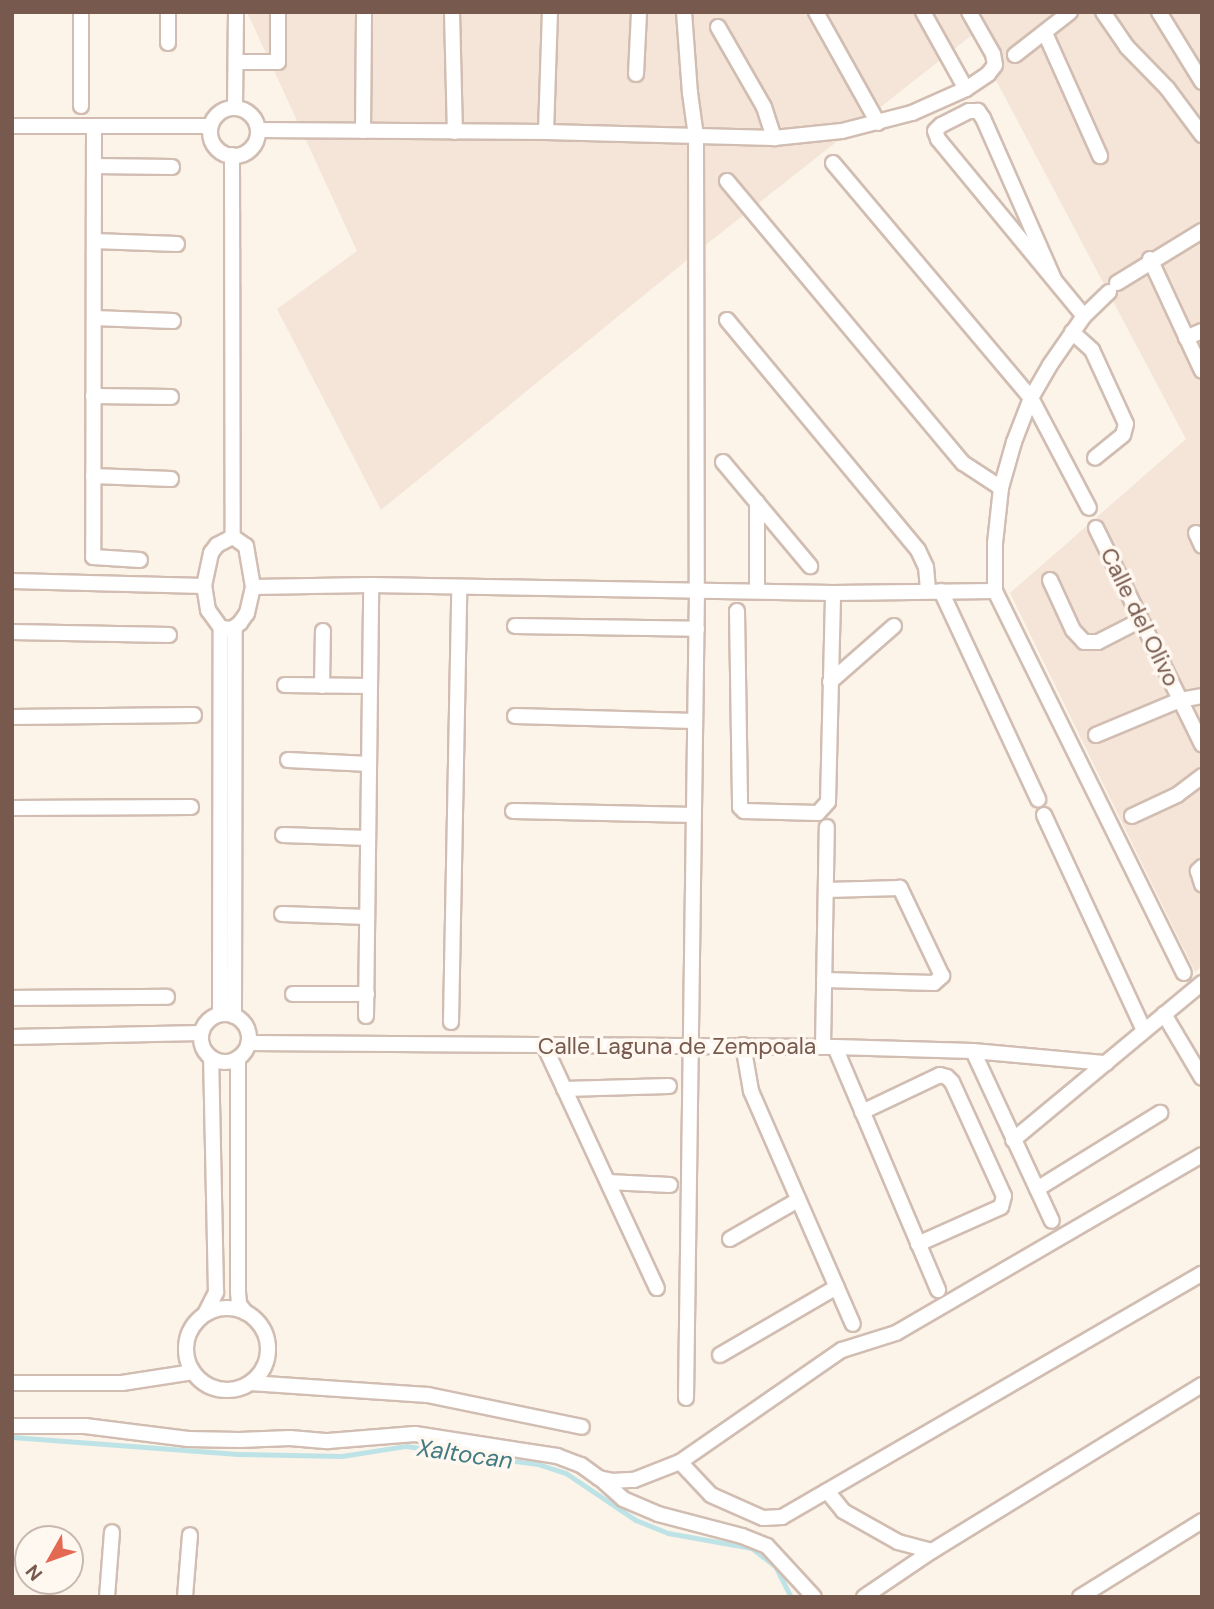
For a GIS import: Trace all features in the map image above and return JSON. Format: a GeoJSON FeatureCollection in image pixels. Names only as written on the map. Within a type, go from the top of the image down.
{"type":"FeatureCollection","features":[{"type":"Feature","properties":{"kind":"street"},"geometry":{"type":"LineString","coordinates":[[81,12],[81,106]]}},
{"type":"Feature","properties":{"kind":"street"},"geometry":{"type":"LineString","coordinates":[[168,12],[168,43]]}},
{"type":"Feature","properties":{"kind":"street"},"geometry":{"type":"LineString","coordinates":[[235,107],[236,12]]}},
{"type":"Feature","properties":{"kind":"street"},"geometry":{"type":"LineString","coordinates":[[236,62],[278,62],[278,12]]}},
{"type":"Feature","properties":{"kind":"street"},"geometry":{"type":"LineString","coordinates":[[363,131],[364,12]]}},
{"type":"Feature","properties":{"kind":"street"},"geometry":{"type":"LineString","coordinates":[[452,12],[455,132]]}},
{"type":"Feature","properties":{"kind":"street"},"geometry":{"type":"LineString","coordinates":[[546,131],[550,12]]}},
{"type":"Feature","properties":{"kind":"street"},"geometry":{"type":"LineString","coordinates":[[636,74],[639,12]]}},
{"type":"Feature","properties":{"kind":"street"},"geometry":{"type":"LineString","coordinates":[[684,12],[696,136],[697,590],[686,1398]]}},
{"type":"Feature","properties":{"kind":"street"},"geometry":{"type":"LineString","coordinates":[[817,12],[878,123]]}},
{"type":"Feature","properties":{"kind":"street"},"geometry":{"type":"LineString","coordinates":[[923,12],[966,89]]}},
{"type":"Feature","properties":{"kind":"street"},"geometry":{"type":"LineString","coordinates":[[258,130],[546,131],[774,138],[812,135],[878,123],[912,113],[966,89],[988,74],[995,65],[993,54],[969,12]]}},
{"type":"Feature","properties":{"kind":"street"},"geometry":{"type":"LineString","coordinates":[[1016,55],[1070,12]]}},
{"type":"Feature","properties":{"kind":"street"},"geometry":{"type":"LineString","coordinates":[[1103,12],[1127,47],[1167,88],[1202,135]]}},
{"type":"Feature","properties":{"kind":"street"},"geometry":{"type":"LineString","coordinates":[[1159,12],[1202,82]]}},
{"type":"Feature","properties":{"kind":"street"},"geometry":{"type":"LineString","coordinates":[[718,27],[764,107],[774,138]]}},
{"type":"Feature","properties":{"kind":"street"},"geometry":{"type":"LineString","coordinates":[[1045,33],[1100,156]]}},
{"type":"Feature","properties":{"kind":"street"},"geometry":{"type":"LineString","coordinates":[[235,107],[253,117],[258,130],[251,149],[232,155],[215,146],[210,127],[217,115],[235,107]]}},
{"type":"Feature","properties":{"kind":"street"},"geometry":{"type":"LineString","coordinates":[[1054,279],[978,111],[969,111],[942,125],[935,131],[937,139],[1084,316]]}},
{"type":"Feature","properties":{"kind":"street"},"geometry":{"type":"LineString","coordinates":[[12,126],[210,127]]}},
{"type":"Feature","properties":{"kind":"street"},"geometry":{"type":"LineString","coordinates":[[94,126],[93,557],[140,560]]}},
{"type":"Feature","properties":{"kind":"street"},"geometry":{"type":"LineString","coordinates":[[232,155],[233,537]]}},
{"type":"Feature","properties":{"kind":"street"},"geometry":{"type":"LineString","coordinates":[[833,163],[1031,398],[1089,509]]}},
{"type":"Feature","properties":{"kind":"street"},"geometry":{"type":"LineString","coordinates":[[94,166],[173,167]]}},
{"type":"Feature","properties":{"kind":"street"},"geometry":{"type":"LineString","coordinates":[[727,181],[963,463],[1001,488]]}},
{"type":"Feature","properties":{"kind":"street"},"geometry":{"type":"LineString","coordinates":[[1184,973],[995,591],[995,542],[1001,488],[1014,442],[1031,398],[1072,332],[1113,287],[1150,259],[1202,230]]}},
{"type":"Feature","properties":{"kind":"street"},"geometry":{"type":"LineString","coordinates":[[94,241],[177,244]]}},
{"type":"Feature","properties":{"kind":"street"},"geometry":{"type":"LineString","coordinates":[[1150,259],[1202,371]]}},
{"type":"Feature","properties":{"kind":"street"},"geometry":{"type":"LineString","coordinates":[[94,318],[173,321]]}},
{"type":"Feature","properties":{"kind":"street"},"geometry":{"type":"LineString","coordinates":[[727,320],[918,550],[934,591],[1038,799]]}},
{"type":"Feature","properties":{"kind":"street"},"geometry":{"type":"LineString","coordinates":[[1186,338],[1202,331]]}},
{"type":"Feature","properties":{"kind":"street"},"geometry":{"type":"LineString","coordinates":[[1072,332],[1092,350],[1126,425],[1123,435],[1095,458]]}},
{"type":"Feature","properties":{"kind":"street"},"geometry":{"type":"LineString","coordinates":[[93,396],[171,397]]}},
{"type":"Feature","properties":{"kind":"street"},"geometry":{"type":"LineString","coordinates":[[723,461],[810,566]]}},
{"type":"Feature","properties":{"kind":"street"},"geometry":{"type":"LineString","coordinates":[[93,475],[171,478]]}},
{"type":"Feature","properties":{"kind":"street"},"geometry":{"type":"LineString","coordinates":[[757,502],[757,591]]}},
{"type":"Feature","properties":{"kind":"street","name":"Calle del Olivo"},"geometry":{"type":"LineString","coordinates":[[1096,528],[1202,744]]}},
{"type":"Feature","properties":{"kind":"street"},"geometry":{"type":"LineString","coordinates":[[227,1015],[228,627],[208,610],[204,586],[211,553],[218,545],[233,537]]}},
{"type":"Feature","properties":{"kind":"street"},"geometry":{"type":"LineString","coordinates":[[228,627],[247,613],[253,587],[246,546],[233,537]]}},
{"type":"Feature","properties":{"kind":"street"},"geometry":{"type":"LineString","coordinates":[[1050,580],[1073,630],[1084,642],[1098,642],[1141,620]]}},
{"type":"Feature","properties":{"kind":"street"},"geometry":{"type":"LineString","coordinates":[[12,581],[204,586]]}},
{"type":"Feature","properties":{"kind":"street"},"geometry":{"type":"LineString","coordinates":[[253,587],[370,586],[833,593],[995,591]]}},
{"type":"Feature","properties":{"kind":"street"},"geometry":{"type":"LineString","coordinates":[[366,1016],[370,586]]}},
{"type":"Feature","properties":{"kind":"street"},"geometry":{"type":"LineString","coordinates":[[451,1022],[459,587]]}},
{"type":"Feature","properties":{"kind":"street"},"geometry":{"type":"LineString","coordinates":[[737,611],[738,800],[744,811],[818,813],[825,807],[833,593]]}},
{"type":"Feature","properties":{"kind":"street"},"geometry":{"type":"LineString","coordinates":[[515,626],[696,629]]}},
{"type":"Feature","properties":{"kind":"street"},"geometry":{"type":"LineString","coordinates":[[830,682],[894,626]]}},
{"type":"Feature","properties":{"kind":"street"},"geometry":{"type":"LineString","coordinates":[[323,631],[323,686]]}},
{"type":"Feature","properties":{"kind":"street"},"geometry":{"type":"LineString","coordinates":[[12,632],[169,635]]}},
{"type":"Feature","properties":{"kind":"street"},"geometry":{"type":"LineString","coordinates":[[285,685],[369,686]]}},
{"type":"Feature","properties":{"kind":"street"},"geometry":{"type":"LineString","coordinates":[[1096,736],[1180,700],[1202,696]]}},
{"type":"Feature","properties":{"kind":"street"},"geometry":{"type":"LineString","coordinates":[[12,717],[194,715]]}},
{"type":"Feature","properties":{"kind":"street"},"geometry":{"type":"LineString","coordinates":[[515,716],[695,721]]}},
{"type":"Feature","properties":{"kind":"street"},"geometry":{"type":"LineString","coordinates":[[288,760],[369,764]]}},
{"type":"Feature","properties":{"kind":"street"},"geometry":{"type":"LineString","coordinates":[[1132,816],[1177,795],[1202,776]]}},
{"type":"Feature","properties":{"kind":"street"},"geometry":{"type":"LineString","coordinates":[[12,808],[191,807]]}},
{"type":"Feature","properties":{"kind":"street"},"geometry":{"type":"LineString","coordinates":[[513,811],[694,815]]}},
{"type":"Feature","properties":{"kind":"street"},"geometry":{"type":"LineString","coordinates":[[1044,815],[1144,1030]]}},
{"type":"Feature","properties":{"kind":"street"},"geometry":{"type":"LineString","coordinates":[[827,827],[824,980],[829,1047],[862,1112],[938,1290]]}},
{"type":"Feature","properties":{"kind":"street"},"geometry":{"type":"LineString","coordinates":[[283,835],[368,838]]}},
{"type":"Feature","properties":{"kind":"street"},"geometry":{"type":"LineString","coordinates":[[1202,867],[1198,871],[1202,884]]}},
{"type":"Feature","properties":{"kind":"street"},"geometry":{"type":"LineString","coordinates":[[824,980],[934,983],[942,976],[900,888],[826,890]]}},
{"type":"Feature","properties":{"kind":"street"},"geometry":{"type":"LineString","coordinates":[[282,914],[367,917]]}},
{"type":"Feature","properties":{"kind":"street"},"geometry":{"type":"LineString","coordinates":[[1013,1140],[1202,983]]}},
{"type":"Feature","properties":{"kind":"street"},"geometry":{"type":"LineString","coordinates":[[293,994],[366,995]]}},
{"type":"Feature","properties":{"kind":"street"},"geometry":{"type":"LineString","coordinates":[[12,998],[167,997]]}},
{"type":"Feature","properties":{"kind":"street"},"geometry":{"type":"LineString","coordinates":[[1164,1014],[1202,1078]]}},
{"type":"Feature","properties":{"kind":"street"},"geometry":{"type":"LineString","coordinates":[[205,1314],[216,1292],[211,1058],[201,1042],[201,1033],[204,1024],[227,1015],[245,1024],[248,1043],[238,1058],[229,1062],[211,1058]]}},
{"type":"Feature","properties":{"kind":"street"},"geometry":{"type":"LineString","coordinates":[[12,1037],[201,1033]]}},
{"type":"Feature","properties":{"kind":"street","name":"Calle Laguna de Zempoala"},"geometry":{"type":"LineString","coordinates":[[248,1043],[829,1047],[973,1051],[1106,1063]]}},
{"type":"Feature","properties":{"kind":"street"},"geometry":{"type":"LineString","coordinates":[[544,1045],[657,1288]]}},
{"type":"Feature","properties":{"kind":"street"},"geometry":{"type":"LineString","coordinates":[[743,1045],[751,1091],[853,1324]]}},
{"type":"Feature","properties":{"kind":"street"},"geometry":{"type":"LineString","coordinates":[[973,1051],[1052,1221]]}},
{"type":"Feature","properties":{"kind":"street"},"geometry":{"type":"LineString","coordinates":[[238,1058],[239,1304],[261,1325],[268,1346],[264,1367],[250,1383]]}},
{"type":"Feature","properties":{"kind":"street"},"geometry":{"type":"LineString","coordinates":[[862,1112],[940,1075],[947,1077],[952,1082],[1004,1196],[1001,1207],[918,1244]]}},
{"type":"Feature","properties":{"kind":"street"},"geometry":{"type":"LineString","coordinates":[[564,1089],[669,1086]]}},
{"type":"Feature","properties":{"kind":"street"},"geometry":{"type":"LineString","coordinates":[[1037,1189],[1160,1113]]}},
{"type":"Feature","properties":{"kind":"street"},"geometry":{"type":"LineString","coordinates":[[600,1478],[634,1480],[680,1462],[842,1350],[896,1333],[1059,1236],[1200,1158]]}},
{"type":"Feature","properties":{"kind":"street"},"geometry":{"type":"LineString","coordinates":[[608,1182],[670,1185]]}},
{"type":"Feature","properties":{"kind":"street"},"geometry":{"type":"LineString","coordinates":[[730,1239],[798,1200]]}},
{"type":"Feature","properties":{"kind":"street"},"geometry":{"type":"LineString","coordinates":[[680,1462],[711,1495],[763,1518],[782,1517],[1202,1274]]}},
{"type":"Feature","properties":{"kind":"street"},"geometry":{"type":"LineString","coordinates":[[720,1354],[837,1287]]}},
{"type":"Feature","properties":{"kind":"street"},"geometry":{"type":"LineString","coordinates":[[245,1311],[224,1308],[205,1314],[195,1322],[186,1341],[186,1352],[193,1372],[209,1386],[230,1390],[250,1383],[428,1395],[582,1427]]}},
{"type":"Feature","properties":{"kind":"street"},"geometry":{"type":"LineString","coordinates":[[12,1383],[122,1383],[193,1372]]}},
{"type":"Feature","properties":{"kind":"street"},"geometry":{"type":"LineString","coordinates":[[864,1597],[932,1551],[1202,1385]]}},
{"type":"Feature","properties":{"kind":"street"},"geometry":{"type":"LineString","coordinates":[[12,1426],[85,1426],[188,1438],[239,1440],[290,1438],[328,1441],[415,1434],[558,1456],[581,1465],[623,1499],[658,1514],[742,1536],[767,1546],[814,1597]]}},
{"type":"Feature","properties":{"kind":"street"},"geometry":{"type":"LineString","coordinates":[[827,1491],[843,1511],[898,1542],[932,1551]]}},
{"type":"Feature","properties":{"kind":"street"},"geometry":{"type":"LineString","coordinates":[[1080,1597],[1202,1521]]}},
{"type":"Feature","properties":{"kind":"street"},"geometry":{"type":"LineString","coordinates":[[107,1597],[112,1532]]}},
{"type":"Feature","properties":{"kind":"street"},"geometry":{"type":"LineString","coordinates":[[186,1597],[190,1535]]}},
{"type":"Feature","properties":{"kind":"shaded area"},"geometry":{"type":"Polygon","coordinates":[[[247,12],[1202,12],[1202,966],[1195,972],[1010,593],[1186,439],[972,35],[703,247],[381,510],[277,309],[357,251],[247,12]]]}},
{"type":"Feature","properties":{"kind":"waterway","name":"Xaltocan"},"geometry":{"type":"LineString","coordinates":[[12,1437],[237,1454],[342,1456],[406,1446],[538,1464],[566,1473],[636,1520],[668,1533],[752,1548],[776,1567],[791,1597]]}}]}
